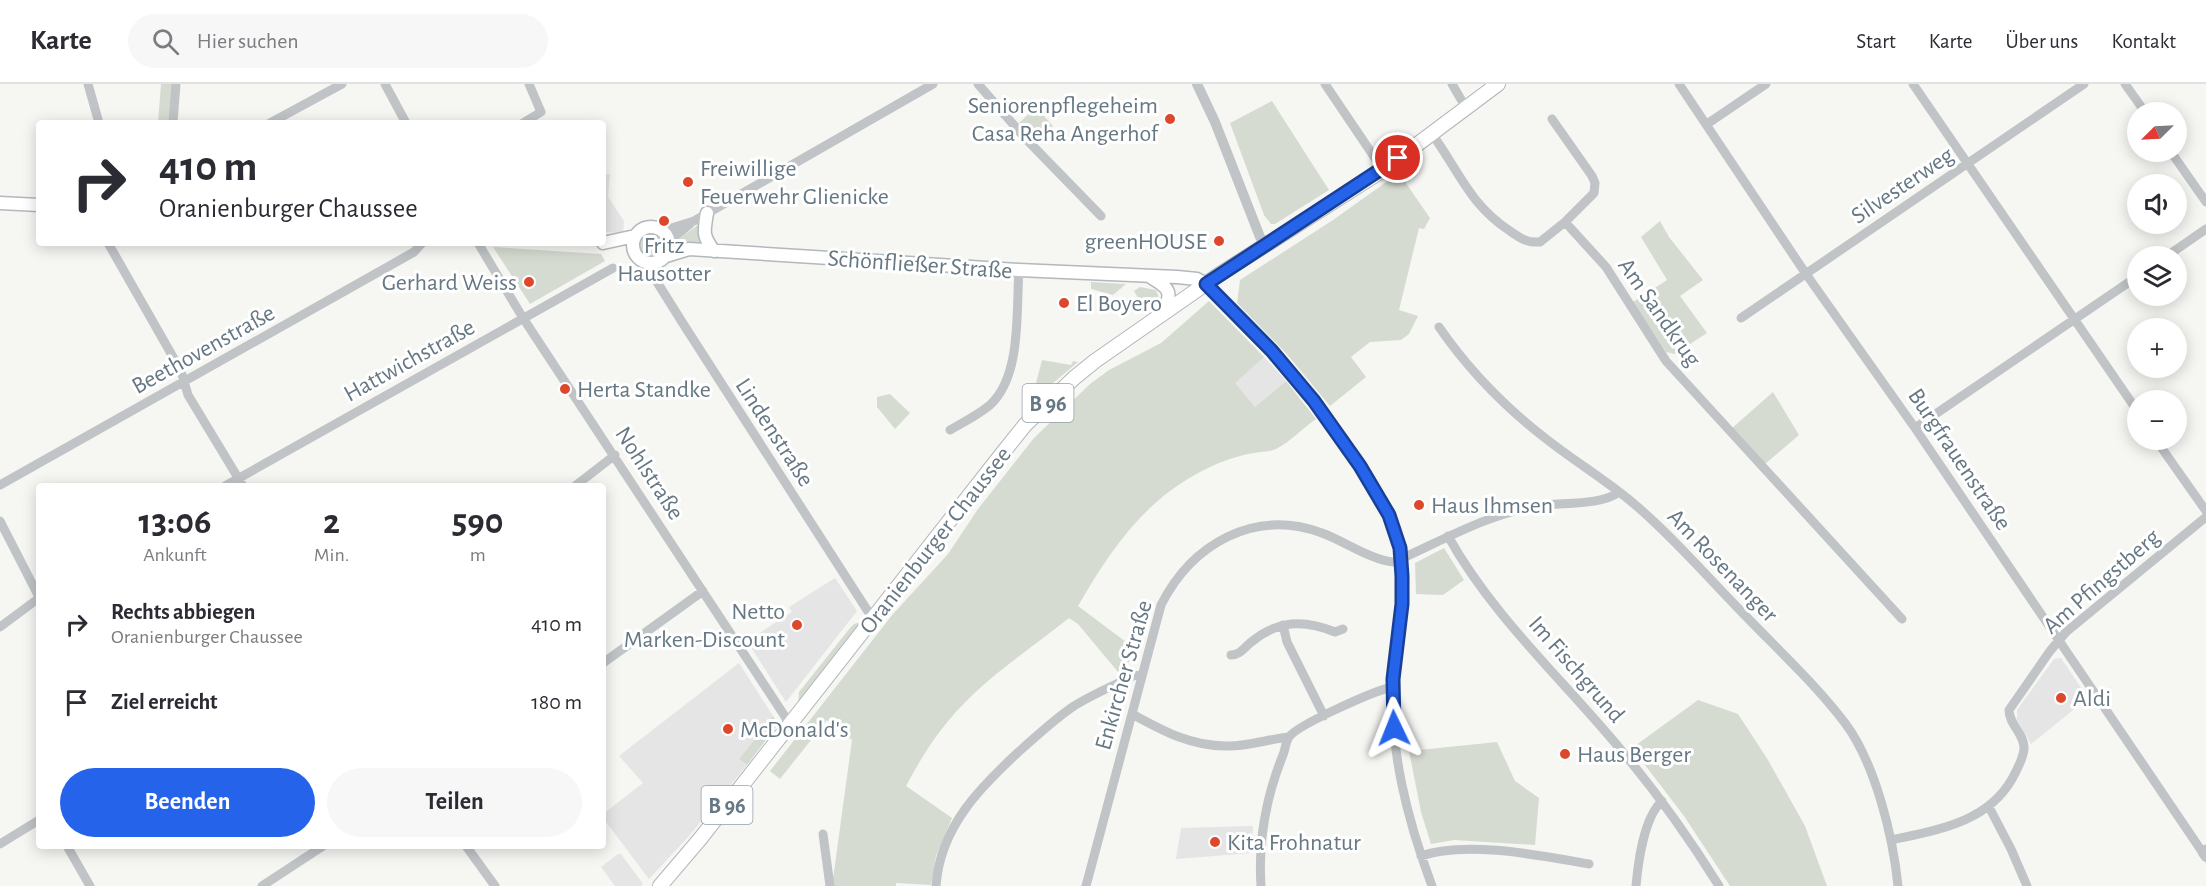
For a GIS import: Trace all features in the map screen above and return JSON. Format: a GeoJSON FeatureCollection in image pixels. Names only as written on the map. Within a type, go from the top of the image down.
{"type":"FeatureCollection","features":[{"type":"Feature","properties":{"kind":"main road","name":"Oranienburger Chaussee"},"geometry":{"type":"LineString","coordinates":[[660,886],[792,723],[1025,425],[1074,378],[1206,284],[1383,170],[1498,84]]}},
{"type":"Feature","properties":{"kind":"main road"},"geometry":{"type":"LineString","coordinates":[[0,203],[36,205]]}},
{"type":"Feature","properties":{"kind":"main road"},"geometry":{"type":"LineString","coordinates":[[707,213],[705,238],[714,251]]}},
{"type":"Feature","properties":{"kind":"main road"},"geometry":{"type":"LineString","coordinates":[[606,243],[635,236],[646,228],[655,228],[667,243],[658,262],[648,263],[638,258],[634,250],[635,236]]}},
{"type":"Feature","properties":{"kind":"main road"},"geometry":{"type":"LineString","coordinates":[[606,243],[634,250]]}},
{"type":"Feature","properties":{"kind":"main road","name":"Schönfließer Straße"},"geometry":{"type":"LineString","coordinates":[[667,243],[689,249],[714,251],[1197,279],[1206,284]]}},
{"type":"Feature","properties":{"kind":"main road"},"geometry":{"type":"LineString","coordinates":[[1151,277],[1164,285],[1168,291],[1168,300],[1163,313]]}},
{"type":"Feature","properties":{"kind":"street"},"geometry":{"type":"LineString","coordinates":[[88,84],[98,120]]}},
{"type":"Feature","properties":{"kind":"street"},"geometry":{"type":"LineString","coordinates":[[173,120],[176,84]]}},
{"type":"Feature","properties":{"kind":"street"},"geometry":{"type":"LineString","coordinates":[[276,120],[342,84]]}},
{"type":"Feature","properties":{"kind":"street"},"geometry":{"type":"LineString","coordinates":[[385,84],[404,120]]}},
{"type":"Feature","properties":{"kind":"street"},"geometry":{"type":"LineString","coordinates":[[528,120],[540,112],[529,84]]}},
{"type":"Feature","properties":{"kind":"street"},"geometry":{"type":"LineString","coordinates":[[667,243],[707,213],[933,84]]}},
{"type":"Feature","properties":{"kind":"street"},"geometry":{"type":"LineString","coordinates":[[978,84],[1026,139],[1101,216]]}},
{"type":"Feature","properties":{"kind":"street"},"geometry":{"type":"LineString","coordinates":[[1197,84],[1215,122],[1260,237],[1266,246]]}},
{"type":"Feature","properties":{"kind":"street"},"geometry":{"type":"LineString","coordinates":[[1325,84],[1383,170]]}},
{"type":"Feature","properties":{"kind":"street"},"geometry":{"type":"LineString","coordinates":[[1452,84],[1466,108]]}},
{"type":"Feature","properties":{"kind":"street","name":"Burgfrauenstraße"},"geometry":{"type":"LineString","coordinates":[[1679,84],[1806,274],[2205,853]]}},
{"type":"Feature","properties":{"kind":"street"},"geometry":{"type":"LineString","coordinates":[[1707,124],[1766,84]]}},
{"type":"Feature","properties":{"kind":"street"},"geometry":{"type":"LineString","coordinates":[[1913,84],[2127,396]]}},
{"type":"Feature","properties":{"kind":"street","name":"Silvesterweg"},"geometry":{"type":"LineString","coordinates":[[1741,318],[2084,84]]}},
{"type":"Feature","properties":{"kind":"street"},"geometry":{"type":"LineString","coordinates":[[2125,84],[2138,102]]}},
{"type":"Feature","properties":{"kind":"street"},"geometry":{"type":"LineString","coordinates":[[1432,134],[1478,205],[1494,220],[1524,240],[1533,242],[1544,240],[1594,193],[1595,183],[1552,119]]}},
{"type":"Feature","properties":{"kind":"street"},"geometry":{"type":"LineString","coordinates":[[2178,162],[2206,202]]}},
{"type":"Feature","properties":{"kind":"street","name":"Am Sandkrug"},"geometry":{"type":"LineString","coordinates":[[1565,222],[1606,267],[1666,361],[1902,619]]}},
{"type":"Feature","properties":{"kind":"street"},"geometry":{"type":"LineString","coordinates":[[2181,246],[2206,229]]}},
{"type":"Feature","properties":{"kind":"street"},"geometry":{"type":"LineString","coordinates":[[110,246],[181,371],[188,395],[241,482]]}},
{"type":"Feature","properties":{"kind":"street","name":"Beethovenstraße"},"geometry":{"type":"LineString","coordinates":[[0,485],[414,252],[419,246]]}},
{"type":"Feature","properties":{"kind":"street","name":"Nohlstraße"},"geometry":{"type":"LineString","coordinates":[[480,246],[524,318],[786,718],[792,723]]}},
{"type":"Feature","properties":{"kind":"street","name":"Lindenstraße"},"geometry":{"type":"LineString","coordinates":[[648,263],[651,274],[688,332],[869,613],[875,618]]}},
{"type":"Feature","properties":{"kind":"street","name":"Hattwichstraße"},"geometry":{"type":"LineString","coordinates":[[241,482],[613,268]]}},
{"type":"Feature","properties":{"kind":"street"},"geometry":{"type":"LineString","coordinates":[[950,430],[991,404],[1005,387],[1014,352],[1019,270]]}},
{"type":"Feature","properties":{"kind":"street"},"geometry":{"type":"LineString","coordinates":[[1206,284],[1272,351],[1337,433],[1364,472],[1389,515],[1400,548],[1401,559],[1402,604],[1393,687],[1398,765],[1408,813],[1432,886]]}},
{"type":"Feature","properties":{"kind":"street"},"geometry":{"type":"LineString","coordinates":[[1914,428],[2127,284]]}},
{"type":"Feature","properties":{"kind":"street","name":"Am Rosenanger"},"geometry":{"type":"LineString","coordinates":[[1439,327],[1471,368],[1512,410],[1543,437],[1634,503],[1846,724],[1872,779],[1891,840],[1898,886]]}},
{"type":"Feature","properties":{"kind":"street"},"geometry":{"type":"LineString","coordinates":[[2163,450],[2206,511]]}},
{"type":"Feature","properties":{"kind":"street"},"geometry":{"type":"LineString","coordinates":[[579,483],[615,455]]}},
{"type":"Feature","properties":{"kind":"street"},"geometry":{"type":"LineString","coordinates":[[1401,559],[1473,524],[1509,512],[1538,506],[1600,500],[1613,497],[1619,492]]}},
{"type":"Feature","properties":{"kind":"street","name":"Am Pfingstberg"},"geometry":{"type":"LineString","coordinates":[[1891,840],[1958,823],[1989,807],[2007,787],[2018,768],[2024,750],[2024,743],[2009,718],[2009,710],[2058,641],[2206,518]]}},
{"type":"Feature","properties":{"kind":"street"},"geometry":{"type":"LineString","coordinates":[[0,521],[36,591]]}},
{"type":"Feature","properties":{"kind":"street","name":"Enkircher Straße"},"geometry":{"type":"LineString","coordinates":[[1086,886],[1161,605],[1183,570],[1199,554],[1233,534],[1255,527],[1277,525],[1318,532],[1390,562],[1401,559]]}},
{"type":"Feature","properties":{"kind":"street","name":"Im Fischgrund"},"geometry":{"type":"LineString","coordinates":[[1448,536],[1509,622],[1626,755],[1662,801],[1719,886]]}},
{"type":"Feature","properties":{"kind":"street"},"geometry":{"type":"LineString","coordinates":[[606,661],[703,591]]}},
{"type":"Feature","properties":{"kind":"street"},"geometry":{"type":"LineString","coordinates":[[0,627],[36,599]]}},
{"type":"Feature","properties":{"kind":"street"},"geometry":{"type":"LineString","coordinates":[[1231,655],[1238,654],[1257,637],[1283,625],[1316,624],[1335,632],[1343,630]]}},
{"type":"Feature","properties":{"kind":"street"},"geometry":{"type":"LineString","coordinates":[[1283,625],[1287,642],[1324,716]]}},
{"type":"Feature","properties":{"kind":"street"},"geometry":{"type":"LineString","coordinates":[[936,886],[941,856],[949,832],[992,777],[1057,718],[1076,705],[1135,675],[1141,677]]}},
{"type":"Feature","properties":{"kind":"street"},"geometry":{"type":"LineString","coordinates":[[1132,714],[1181,739],[1228,746],[1289,737],[1324,716],[1382,689],[1393,687]]}},
{"type":"Feature","properties":{"kind":"street"},"geometry":{"type":"LineString","coordinates":[[1261,886],[1261,846],[1267,802],[1289,737]]}},
{"type":"Feature","properties":{"kind":"street"},"geometry":{"type":"LineString","coordinates":[[1636,886],[1650,818],[1656,806],[1662,801]]}},
{"type":"Feature","properties":{"kind":"street"},"geometry":{"type":"LineString","coordinates":[[1989,807],[2027,886]]}},
{"type":"Feature","properties":{"kind":"street"},"geometry":{"type":"LineString","coordinates":[[0,844],[36,822]]}},
{"type":"Feature","properties":{"kind":"street"},"geometry":{"type":"LineString","coordinates":[[823,834],[830,886]]}},
{"type":"Feature","properties":{"kind":"street"},"geometry":{"type":"LineString","coordinates":[[69,849],[90,886]]}},
{"type":"Feature","properties":{"kind":"street"},"geometry":{"type":"LineString","coordinates":[[262,886],[318,849]]}},
{"type":"Feature","properties":{"kind":"street"},"geometry":{"type":"LineString","coordinates":[[468,849],[495,886]]}},
{"type":"Feature","properties":{"kind":"street"},"geometry":{"type":"LineString","coordinates":[[1421,856],[1438,851],[1480,850],[1541,856],[1589,864]]}},
{"type":"Feature","properties":{"kind":"shaded area"},"geometry":{"type":"Polygon","coordinates":[[[161,84],[173,84],[171,120],[158,120],[161,84]]]}},
{"type":"Feature","properties":{"kind":"shaded area"},"geometry":{"type":"Polygon","coordinates":[[[1272,101],[1329,190],[1275,224],[1271,224],[1264,215],[1230,123],[1272,101]]]}},
{"type":"Feature","properties":{"kind":"shaded area"},"geometry":{"type":"Polygon","coordinates":[[[1036,107],[1053,126],[1036,141],[1018,124],[1036,107]]]}},
{"type":"Feature","properties":{"kind":"shaded area"},"geometry":{"type":"Polygon","coordinates":[[[1399,173],[1430,218],[1424,229],[1419,228],[1399,310],[1418,316],[1409,334],[1401,340],[1370,342],[1351,357],[1366,377],[1330,406],[1285,352],[1237,303],[1240,280],[1333,220],[1399,173]]]}},
{"type":"Feature","properties":{"kind":"shaded area"},"geometry":{"type":"Polygon","coordinates":[[[606,174],[610,174],[608,197],[624,221],[623,233],[606,232],[606,174]]]}},
{"type":"Feature","properties":{"kind":"shaded area"},"geometry":{"type":"Polygon","coordinates":[[[1660,221],[1669,237],[1703,280],[1680,296],[1707,333],[1675,354],[1666,352],[1633,302],[1667,280],[1641,237],[1660,221]]]}},
{"type":"Feature","properties":{"kind":"shaded area"},"geometry":{"type":"Polygon","coordinates":[[[701,223],[705,244],[679,242],[678,239],[701,223]]]}},
{"type":"Feature","properties":{"kind":"shaded area"},"geometry":{"type":"Polygon","coordinates":[[[651,232],[661,236],[665,246],[661,256],[651,260],[641,256],[637,246],[641,236],[651,232]]]}},
{"type":"Feature","properties":{"kind":"shaded area"},"geometry":{"type":"Polygon","coordinates":[[[493,247],[601,254],[605,261],[530,304],[493,247]]]}},
{"type":"Feature","properties":{"kind":"shaded area"},"geometry":{"type":"Polygon","coordinates":[[[1091,282],[1126,284],[1113,295],[1091,289],[1091,282]]]}},
{"type":"Feature","properties":{"kind":"shaded area"},"geometry":{"type":"Polygon","coordinates":[[[1140,287],[1156,290],[1159,298],[1144,308],[1134,291],[1140,287]]]}},
{"type":"Feature","properties":{"kind":"shaded area"},"geometry":{"type":"Polygon","coordinates":[[[1209,301],[1264,357],[1235,383],[1255,407],[1286,381],[1316,419],[1276,449],[1231,459],[1195,475],[1154,505],[1120,541],[1078,606],[1138,651],[1118,672],[1078,624],[1069,618],[1006,666],[962,705],[949,720],[937,735],[906,786],[952,818],[936,856],[931,885],[896,883],[896,886],[832,886],[852,740],[827,720],[780,779],[770,771],[893,614],[948,554],[978,509],[1034,438],[1090,384],[1109,370],[1161,343],[1209,301]]]}},
{"type":"Feature","properties":{"kind":"shaded area"},"geometry":{"type":"Polygon","coordinates":[[[1264,357],[1286,381],[1255,407],[1234,383],[1264,357]]]}},
{"type":"Feature","properties":{"kind":"shaded area"},"geometry":{"type":"Polygon","coordinates":[[[1042,360],[1071,365],[1073,361],[1078,362],[1027,405],[1034,391],[1042,360]]]}},
{"type":"Feature","properties":{"kind":"shaded area"},"geometry":{"type":"Polygon","coordinates":[[[1773,392],[1799,435],[1765,464],[1731,429],[1773,392]]]}},
{"type":"Feature","properties":{"kind":"shaded area"},"geometry":{"type":"Polygon","coordinates":[[[890,394],[910,413],[895,429],[877,407],[877,397],[890,394]]]}},
{"type":"Feature","properties":{"kind":"shaded area"},"geometry":{"type":"Polygon","coordinates":[[[1444,548],[1464,580],[1443,595],[1416,594],[1415,563],[1444,548]]]}},
{"type":"Feature","properties":{"kind":"shaded area"},"geometry":{"type":"Polygon","coordinates":[[[835,578],[857,611],[786,702],[747,641],[792,612],[789,607],[835,578]]]}},
{"type":"Feature","properties":{"kind":"shaded area"},"geometry":{"type":"Polygon","coordinates":[[[864,621],[798,708],[799,692],[850,628],[864,621]]]}},
{"type":"Feature","properties":{"kind":"shaded area"},"geometry":{"type":"Polygon","coordinates":[[[2061,658],[2088,698],[2031,744],[2017,720],[2017,710],[2054,659],[2061,658]]]}},
{"type":"Feature","properties":{"kind":"shaded area"},"geometry":{"type":"Polygon","coordinates":[[[739,663],[773,716],[739,759],[747,765],[690,835],[649,879],[606,822],[606,812],[643,783],[619,756],[739,663]]]}},
{"type":"Feature","properties":{"kind":"shaded area"},"geometry":{"type":"Polygon","coordinates":[[[1698,700],[1738,714],[1768,760],[1805,826],[1827,886],[1730,886],[1684,816],[1632,748],[1698,700]]]}},
{"type":"Feature","properties":{"kind":"shaded area"},"geometry":{"type":"Polygon","coordinates":[[[773,716],[778,724],[747,765],[739,759],[773,716]]]}},
{"type":"Feature","properties":{"kind":"shaded area"},"geometry":{"type":"Polygon","coordinates":[[[1497,742],[1515,781],[1539,798],[1535,845],[1454,840],[1431,844],[1421,812],[1409,751],[1497,742]]]}},
{"type":"Feature","properties":{"kind":"shaded area","name":"Kita Frohnatur"},"geometry":{"type":"Polygon","coordinates":[[[1253,826],[1251,853],[1176,859],[1181,828],[1253,826]]]}},
{"type":"Feature","properties":{"kind":"shaded area"},"geometry":{"type":"Polygon","coordinates":[[[621,854],[643,884],[641,886],[615,886],[601,867],[621,854]]]}},
{"type":"Feature","properties":{"kind":"place","name":"Seniorenpflegeheim Casa Reha Angerhof"},"geometry":{"type":"Point","coordinates":[1170,119]}},
{"type":"Feature","properties":{"kind":"place","name":"Freiwillige Feuerwehr Glienicke"},"geometry":{"type":"Point","coordinates":[688,182]}},
{"type":"Feature","properties":{"kind":"place","name":"Fritz Hausotter"},"geometry":{"type":"Point","coordinates":[664,221]}},
{"type":"Feature","properties":{"kind":"place","name":"greenHOUSE"},"geometry":{"type":"Point","coordinates":[1219,241]}},
{"type":"Feature","properties":{"kind":"place","name":"Gerhard Weiss"},"geometry":{"type":"Point","coordinates":[529,282]}},
{"type":"Feature","properties":{"kind":"place","name":"El Boyero"},"geometry":{"type":"Point","coordinates":[1064,303]}},
{"type":"Feature","properties":{"kind":"place","name":"Herta Standke"},"geometry":{"type":"Point","coordinates":[565,389]}},
{"type":"Feature","properties":{"kind":"place","name":"Haus Ihmsen"},"geometry":{"type":"Point","coordinates":[1419,505]}},
{"type":"Feature","properties":{"kind":"place","name":"Netto Marken-Discount"},"geometry":{"type":"Point","coordinates":[797,625]}},
{"type":"Feature","properties":{"kind":"place","name":"Aldi"},"geometry":{"type":"Point","coordinates":[2061,698]}},
{"type":"Feature","properties":{"kind":"place","name":"McDonald's"},"geometry":{"type":"Point","coordinates":[728,729]}},
{"type":"Feature","properties":{"kind":"place","name":"Haus Berger"},"geometry":{"type":"Point","coordinates":[1565,754]}},
{"type":"Feature","properties":{"kind":"place","name":"Kita Frohnatur"},"geometry":{"type":"Point","coordinates":[1215,842]}},
{"type":"Feature","properties":{"kind":"route"},"geometry":{"type":"LineString","coordinates":[[1394,728],[1393,679],[1402,604],[1402,576],[1400,548],[1389,515],[1360,466],[1314,401],[1272,351],[1206,284],[1383,170],[1398,158]]}}]}
